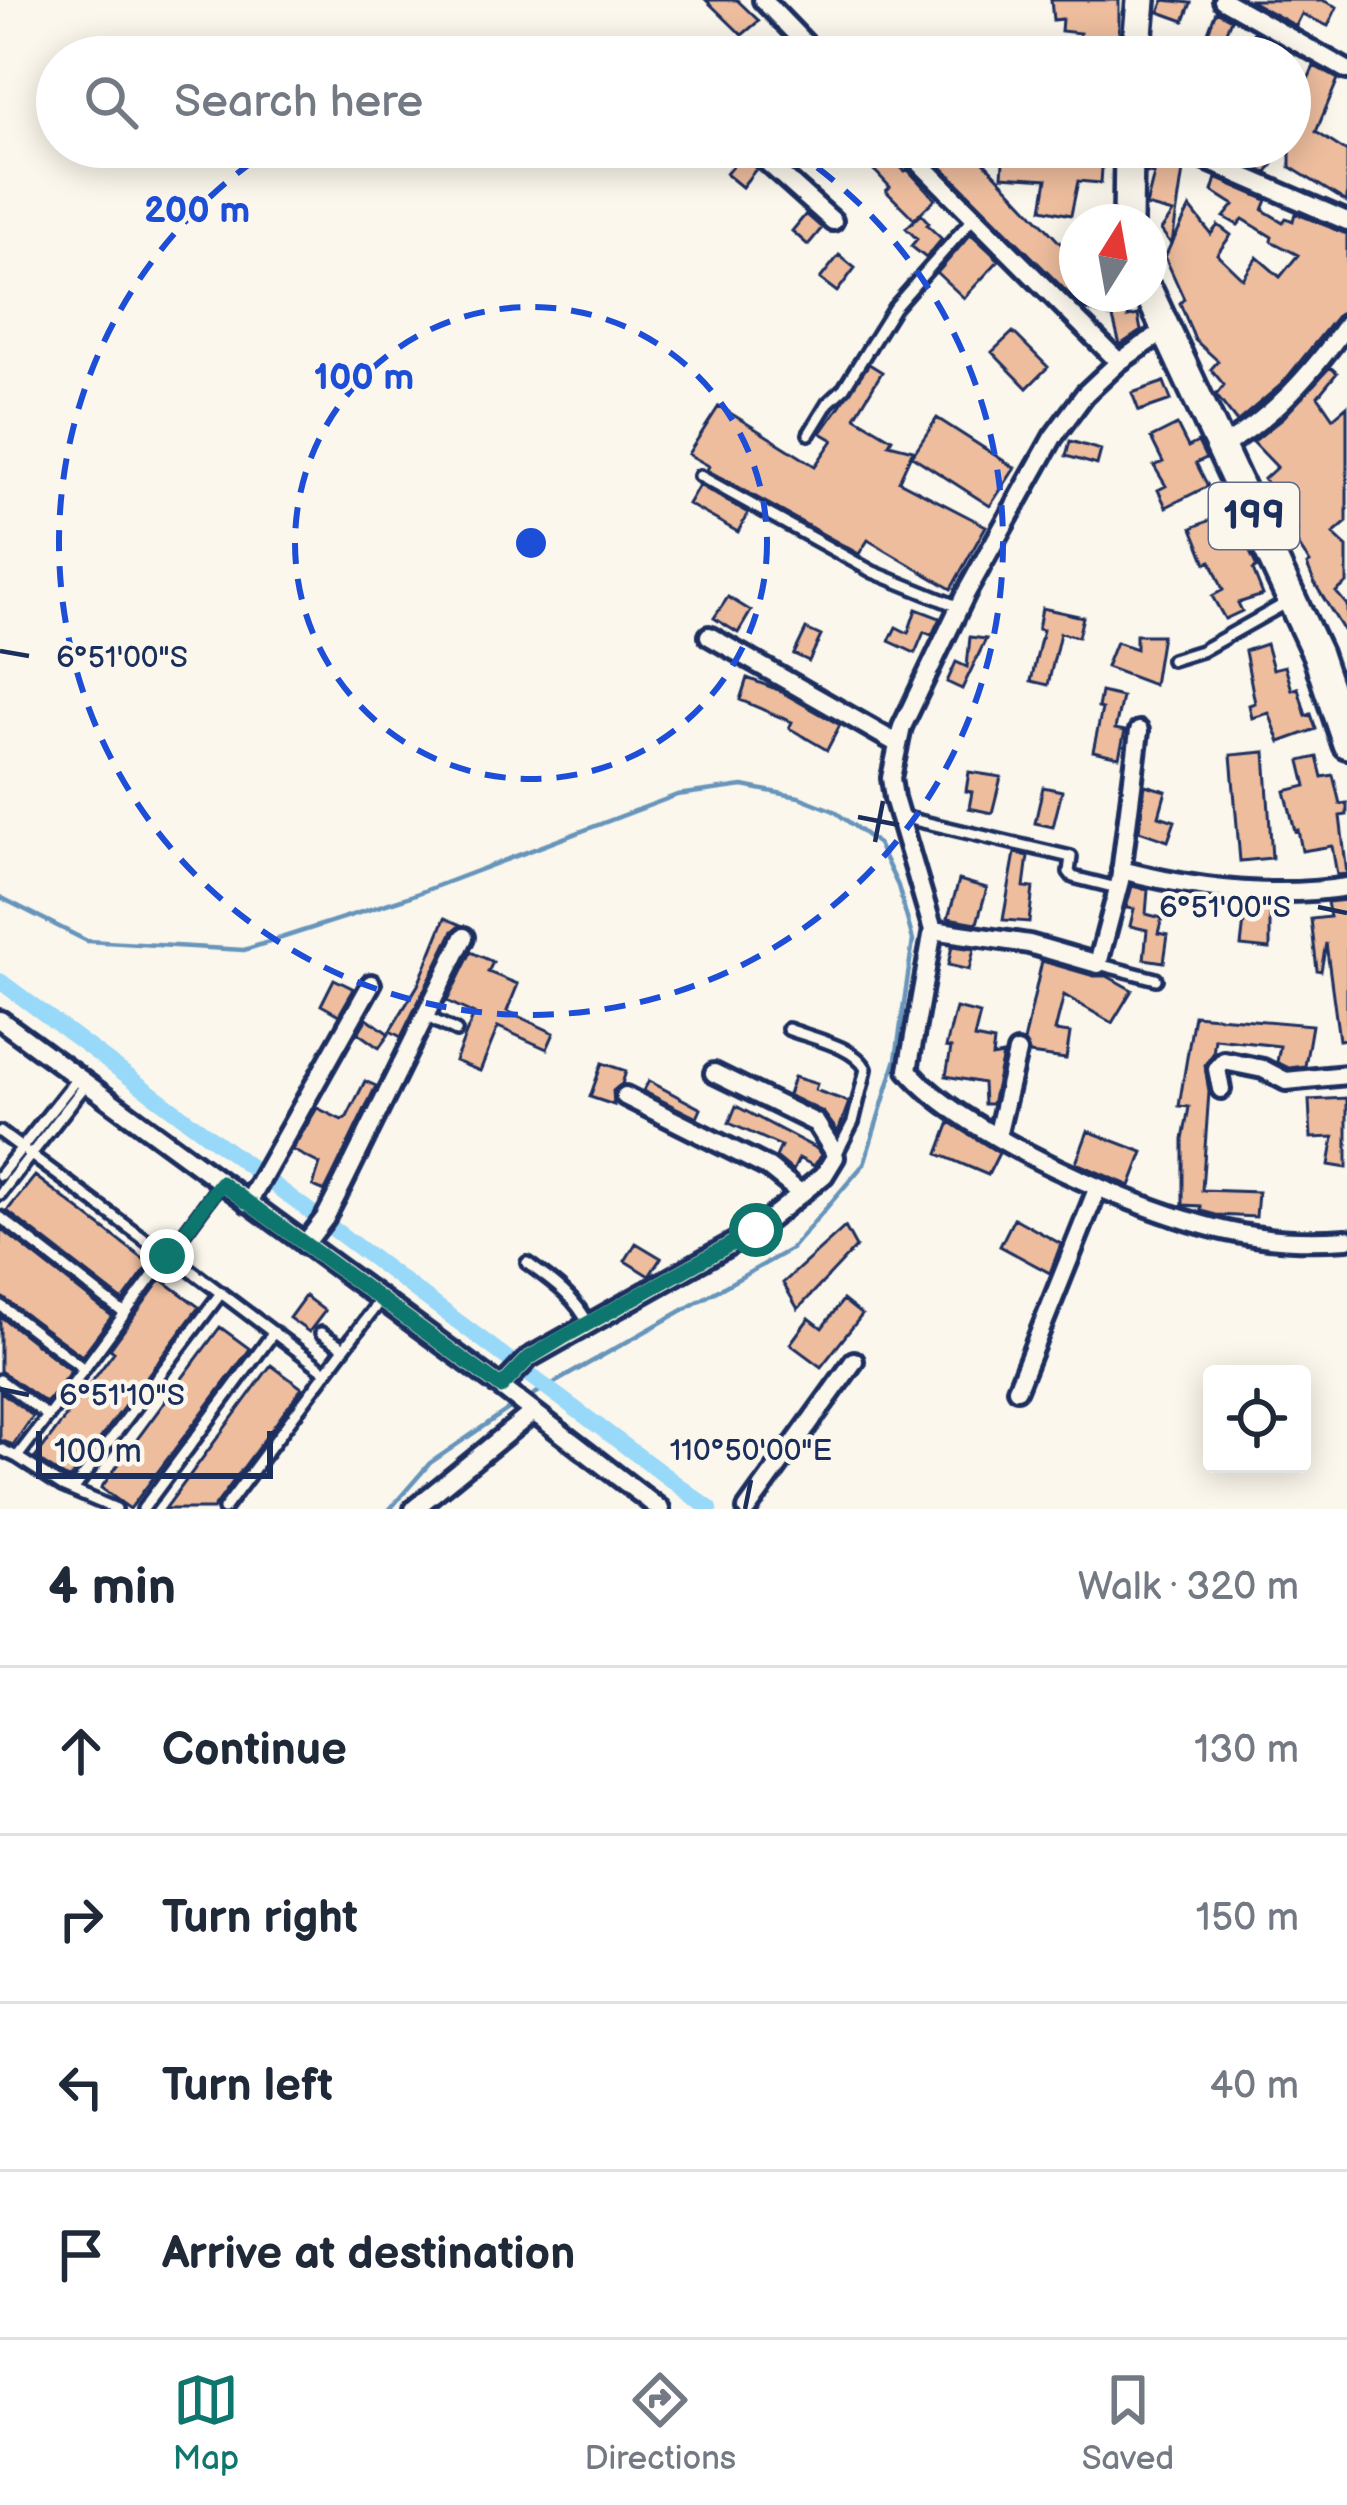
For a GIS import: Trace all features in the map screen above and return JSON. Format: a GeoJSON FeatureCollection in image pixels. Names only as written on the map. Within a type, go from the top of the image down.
{"type":"FeatureCollection","features":[{"type":"Feature","properties":{"kind":"main road"},"geometry":{"type":"LineString","coordinates":[[1138,36],[1141,0]]}},
{"type":"Feature","properties":{"kind":"main road"},"geometry":{"type":"LineString","coordinates":[[1128,204],[1129,168]]}},
{"type":"Feature","properties":{"kind":"main road","name":"199"},"geometry":{"type":"LineString","coordinates":[[1157,312],[1342,706],[1347,744]]}},
{"type":"Feature","properties":{"kind":"street"},"geometry":{"type":"LineString","coordinates":[[763,0],[798,36]]}},
{"type":"Feature","properties":{"kind":"street"},"geometry":{"type":"LineString","coordinates":[[1230,2],[1288,36]]}},
{"type":"Feature","properties":{"kind":"street"},"geometry":{"type":"LineString","coordinates":[[1311,49],[1347,70]]}},
{"type":"Feature","properties":{"kind":"street"},"geometry":{"type":"LineString","coordinates":[[773,168],[833,220]]}},
{"type":"Feature","properties":{"kind":"street"},"geometry":{"type":"LineString","coordinates":[[925,168],[1118,362]]}},
{"type":"Feature","properties":{"kind":"street"},"geometry":{"type":"LineString","coordinates":[[1225,168],[1347,221]]}},
{"type":"Feature","properties":{"kind":"street"},"geometry":{"type":"LineString","coordinates":[[1165,330],[1118,362],[1085,394],[1053,437],[908,711],[891,778],[897,816],[934,930],[908,1070],[958,1113],[1098,1187],[1226,1231],[1306,1242],[1347,1239]]}},
{"type":"Feature","properties":{"kind":"street"},"geometry":{"type":"LineString","coordinates":[[1221,447],[1253,428],[1345,333]]}},
{"type":"Feature","properties":{"kind":"street"},"geometry":{"type":"LineString","coordinates":[[709,636],[898,744]]}},
{"type":"Feature","properties":{"kind":"street"},"geometry":{"type":"LineString","coordinates":[[934,930],[1028,944],[1098,964],[1120,880],[1139,731]]}},
{"type":"Feature","properties":{"kind":"street"},"geometry":{"type":"LineString","coordinates":[[1120,880],[1307,894],[1347,887]]}},
{"type":"Feature","properties":{"kind":"street"},"geometry":{"type":"LineString","coordinates":[[307,1241],[325,1218],[464,937]]}},
{"type":"Feature","properties":{"kind":"street"},"geometry":{"type":"LineString","coordinates":[[248,1202],[371,984]]}},
{"type":"Feature","properties":{"kind":"street"},"geometry":{"type":"LineString","coordinates":[[0,1020],[517,1396],[660,1509]]}},
{"type":"Feature","properties":{"kind":"street"},"geometry":{"type":"LineString","coordinates":[[997,1137],[1017,1052]]}},
{"type":"Feature","properties":{"kind":"street"},"geometry":{"type":"LineString","coordinates":[[1221,1089],[1217,1069],[1224,1061],[1263,1069],[1286,1082],[1347,1076]]}},
{"type":"Feature","properties":{"kind":"street"},"geometry":{"type":"LineString","coordinates":[[414,1509],[517,1396],[529,1358],[756,1230],[824,1175],[835,1157],[816,1124],[714,1073]]}},
{"type":"Feature","properties":{"kind":"street"},"geometry":{"type":"LineString","coordinates":[[625,1096],[769,1168],[799,1192]]}},
{"type":"Feature","properties":{"kind":"street"},"geometry":{"type":"LineString","coordinates":[[1017,1389],[1098,1187]]}},
{"type":"Feature","properties":{"kind":"street"},"geometry":{"type":"LineString","coordinates":[[747,1509],[854,1361]]}},
{"type":"Feature","properties":{"kind":"lane"},"geometry":{"type":"LineString","coordinates":[[809,434],[894,308],[974,217]]}},
{"type":"Feature","properties":{"kind":"lane"},"geometry":{"type":"LineString","coordinates":[[700,476],[873,572],[959,607]]}},
{"type":"Feature","properties":{"kind":"lane"},"geometry":{"type":"LineString","coordinates":[[1172,660],[1216,644],[1292,599]]}},
{"type":"Feature","properties":{"kind":"lane"},"geometry":{"type":"LineString","coordinates":[[897,816],[1072,856],[1069,872],[1073,877],[1120,880]]}},
{"type":"Feature","properties":{"kind":"lane"},"geometry":{"type":"LineString","coordinates":[[1098,964],[1156,979]]}},
{"type":"Feature","properties":{"kind":"lane"},"geometry":{"type":"LineString","coordinates":[[427,1018],[456,1031]]}},
{"type":"Feature","properties":{"kind":"lane"},"geometry":{"type":"LineString","coordinates":[[788,1029],[864,1062],[862,1092],[835,1157]]}},
{"type":"Feature","properties":{"kind":"lane"},"geometry":{"type":"LineString","coordinates":[[0,1194],[82,1080]]}},
{"type":"Feature","properties":{"kind":"lane"},"geometry":{"type":"LineString","coordinates":[[0,1132],[326,1372]]}},
{"type":"Feature","properties":{"kind":"lane"},"geometry":{"type":"LineString","coordinates":[[0,1174],[28,1151]]}},
{"type":"Feature","properties":{"kind":"lane"},"geometry":{"type":"LineString","coordinates":[[17,1456],[221,1183]]}},
{"type":"Feature","properties":{"kind":"lane"},"geometry":{"type":"LineString","coordinates":[[0,1217],[125,1314]]}},
{"type":"Feature","properties":{"kind":"lane"},"geometry":{"type":"LineString","coordinates":[[526,1263],[582,1311],[587,1324]]}},
{"type":"Feature","properties":{"kind":"lane"},"geometry":{"type":"LineString","coordinates":[[73,1490],[221,1293]]}},
{"type":"Feature","properties":{"kind":"lane"},"geometry":{"type":"LineString","coordinates":[[224,1509],[381,1299]]}},
{"type":"Feature","properties":{"kind":"lane"},"geometry":{"type":"LineString","coordinates":[[0,1305],[84,1369]]}},
{"type":"Feature","properties":{"kind":"lane"},"geometry":{"type":"LineString","coordinates":[[143,1509],[274,1332]]}},
{"type":"Feature","properties":{"kind":"lane"},"geometry":{"type":"LineString","coordinates":[[321,1333],[344,1348]]}},
{"type":"Feature","properties":{"kind":"lane"},"geometry":{"type":"LineString","coordinates":[[0,1380],[48,1416]]}},
{"type":"Feature","properties":{"kind":"lane"},"geometry":{"type":"LineString","coordinates":[[0,1449],[116,1509]]}},
{"type":"Feature","properties":{"kind":"building"},"geometry":{"type":"Polygon","coordinates":[[[706,0],[737,0],[759,21],[742,35],[706,0]]]}},
{"type":"Feature","properties":{"kind":"building"},"geometry":{"type":"Polygon","coordinates":[[[1051,0],[1119,0],[1119,36],[1079,36],[1061,31],[1062,19],[1053,20],[1051,0]]]}},
{"type":"Feature","properties":{"kind":"building"},"geometry":{"type":"Polygon","coordinates":[[[1164,0],[1191,3],[1184,21],[1159,12],[1164,0]]]}},
{"type":"Feature","properties":{"kind":"building"},"geometry":{"type":"Polygon","coordinates":[[[1249,0],[1322,0],[1337,7],[1328,26],[1302,14],[1296,26],[1249,0]]]}},
{"type":"Feature","properties":{"kind":"building"},"geometry":{"type":"Polygon","coordinates":[[[1216,11],[1231,19],[1224,36],[1207,36],[1216,11]]]}},
{"type":"Feature","properties":{"kind":"building"},"geometry":{"type":"Polygon","coordinates":[[[1314,66],[1338,79],[1316,132],[1347,152],[1347,202],[1292,168],[1311,168],[1314,66]]]}},
{"type":"Feature","properties":{"kind":"building"},"geometry":{"type":"Polygon","coordinates":[[[731,168],[756,169],[742,187],[726,174],[731,168]]]}},
{"type":"Feature","properties":{"kind":"building"},"geometry":{"type":"Polygon","coordinates":[[[871,168],[907,169],[935,199],[914,219],[886,191],[890,187],[871,168]]]}},
{"type":"Feature","properties":{"kind":"building"},"geometry":{"type":"Polygon","coordinates":[[[943,168],[990,168],[1059,242],[1059,284],[943,168]]]}},
{"type":"Feature","properties":{"kind":"building"},"geometry":{"type":"Polygon","coordinates":[[[1003,168],[1102,168],[1101,183],[1078,181],[1073,204],[1059,204],[1059,213],[1042,209],[1047,179],[1002,176],[1003,168]]]}},
{"type":"Feature","properties":{"kind":"building"},"geometry":{"type":"Polygon","coordinates":[[[1147,168],[1183,168],[1172,243],[1190,207],[1211,234],[1218,225],[1231,235],[1217,254],[1243,279],[1257,257],[1280,277],[1298,255],[1243,219],[1238,225],[1224,217],[1234,205],[1212,191],[1216,178],[1267,200],[1263,210],[1283,222],[1286,218],[1293,221],[1295,213],[1347,234],[1347,310],[1282,384],[1237,422],[1216,395],[1224,385],[1211,369],[1218,361],[1195,340],[1167,261],[1171,244],[1167,222],[1173,213],[1167,211],[1167,204],[1146,204],[1154,174],[1147,173],[1147,168]]]}},
{"type":"Feature","properties":{"kind":"building"},"geometry":{"type":"Polygon","coordinates":[[[806,214],[822,228],[808,245],[792,231],[806,214]]]}},
{"type":"Feature","properties":{"kind":"building"},"geometry":{"type":"Polygon","coordinates":[[[921,214],[942,239],[926,258],[911,246],[917,239],[906,228],[921,214]]]}},
{"type":"Feature","properties":{"kind":"building"},"geometry":{"type":"Polygon","coordinates":[[[971,234],[999,260],[964,298],[937,273],[971,234]]]}},
{"type":"Feature","properties":{"kind":"building"},"geometry":{"type":"Polygon","coordinates":[[[839,255],[855,268],[837,292],[820,279],[839,255]]]}},
{"type":"Feature","properties":{"kind":"building"},"geometry":{"type":"Polygon","coordinates":[[[1094,312],[1138,315],[1141,331],[1120,345],[1113,318],[1094,312]]]}},
{"type":"Feature","properties":{"kind":"building"},"geometry":{"type":"Polygon","coordinates":[[[1013,332],[1048,367],[1027,388],[992,352],[1013,332]]]}},
{"type":"Feature","properties":{"kind":"building"},"geometry":{"type":"Polygon","coordinates":[[[869,364],[882,372],[855,417],[892,439],[889,444],[913,450],[899,481],[986,526],[951,589],[868,540],[859,554],[707,470],[709,466],[688,454],[719,406],[815,466],[833,440],[821,433],[869,364]]]}},
{"type":"Feature","properties":{"kind":"building"},"geometry":{"type":"Polygon","coordinates":[[[1330,367],[1337,373],[1318,396],[1333,418],[1347,406],[1347,522],[1333,534],[1347,547],[1347,583],[1336,592],[1347,605],[1347,636],[1315,584],[1310,563],[1292,535],[1297,531],[1280,511],[1284,508],[1264,479],[1277,467],[1253,442],[1284,417],[1330,367]]]}},
{"type":"Feature","properties":{"kind":"building"},"geometry":{"type":"Polygon","coordinates":[[[1164,382],[1171,400],[1139,411],[1132,393],[1164,382]]]}},
{"type":"Feature","properties":{"kind":"building"},"geometry":{"type":"Polygon","coordinates":[[[937,418],[1015,468],[990,506],[912,456],[937,418]]]}},
{"type":"Feature","properties":{"kind":"building"},"geometry":{"type":"Polygon","coordinates":[[[1177,425],[1188,447],[1198,442],[1206,458],[1196,463],[1208,486],[1166,507],[1158,490],[1166,486],[1154,466],[1163,462],[1151,438],[1177,425]]]}},
{"type":"Feature","properties":{"kind":"building"},"geometry":{"type":"Polygon","coordinates":[[[1070,441],[1101,450],[1097,465],[1066,456],[1070,441]]]}},
{"type":"Feature","properties":{"kind":"building"},"geometry":{"type":"Polygon","coordinates":[[[699,485],[748,513],[738,532],[688,504],[699,485]]]}},
{"type":"Feature","properties":{"kind":"building"},"geometry":{"type":"Polygon","coordinates":[[[1224,514],[1226,518],[1232,514],[1257,567],[1253,570],[1263,595],[1238,603],[1242,611],[1225,619],[1212,596],[1223,590],[1192,528],[1224,514]]]}},
{"type":"Feature","properties":{"kind":"building"},"geometry":{"type":"Polygon","coordinates":[[[728,597],[751,611],[738,633],[714,618],[728,597]]]}},
{"type":"Feature","properties":{"kind":"building"},"geometry":{"type":"Polygon","coordinates":[[[1042,608],[1083,617],[1078,637],[1060,633],[1048,685],[1031,681],[1043,630],[1038,629],[1042,608]]]}},
{"type":"Feature","properties":{"kind":"building"},"geometry":{"type":"Polygon","coordinates":[[[916,609],[940,618],[932,635],[924,632],[915,653],[889,641],[896,627],[908,633],[916,609]]]}},
{"type":"Feature","properties":{"kind":"building"},"geometry":{"type":"Polygon","coordinates":[[[806,629],[821,636],[809,661],[794,654],[806,629]]]}},
{"type":"Feature","properties":{"kind":"building"},"geometry":{"type":"Polygon","coordinates":[[[1136,635],[1162,635],[1154,685],[1106,667],[1116,642],[1136,649],[1136,635]]]}},
{"type":"Feature","properties":{"kind":"building"},"geometry":{"type":"Polygon","coordinates":[[[970,637],[986,639],[962,689],[947,682],[956,662],[967,667],[970,637]]]}},
{"type":"Feature","properties":{"kind":"building"},"geometry":{"type":"Polygon","coordinates":[[[1266,644],[1273,669],[1285,666],[1292,690],[1298,688],[1306,716],[1311,714],[1316,729],[1280,742],[1269,713],[1252,718],[1249,705],[1255,703],[1245,651],[1266,644]]]}},
{"type":"Feature","properties":{"kind":"building"},"geometry":{"type":"Polygon","coordinates":[[[747,678],[840,725],[827,750],[789,728],[792,722],[740,700],[747,678]]]}},
{"type":"Feature","properties":{"kind":"building"},"geometry":{"type":"Polygon","coordinates":[[[1101,692],[1122,697],[1115,729],[1125,731],[1119,757],[1093,751],[1101,692]]]}},
{"type":"Feature","properties":{"kind":"building"},"geometry":{"type":"Polygon","coordinates":[[[1265,752],[1272,858],[1240,861],[1231,755],[1265,752]]]}},
{"type":"Feature","properties":{"kind":"building"},"geometry":{"type":"Polygon","coordinates":[[[1317,757],[1322,777],[1333,775],[1340,804],[1347,803],[1347,815],[1340,816],[1347,874],[1337,875],[1332,846],[1302,851],[1295,831],[1285,791],[1306,786],[1300,761],[1317,757]]]}},
{"type":"Feature","properties":{"kind":"building"},"geometry":{"type":"Polygon","coordinates":[[[969,772],[1001,777],[992,813],[969,808],[969,772]]]}},
{"type":"Feature","properties":{"kind":"building"},"geometry":{"type":"Polygon","coordinates":[[[1145,785],[1166,791],[1159,816],[1175,821],[1168,841],[1139,831],[1145,785]]]}},
{"type":"Feature","properties":{"kind":"building"},"geometry":{"type":"Polygon","coordinates":[[[1043,787],[1062,791],[1053,827],[1035,823],[1043,787]]]}},
{"type":"Feature","properties":{"kind":"building"},"geometry":{"type":"Polygon","coordinates":[[[1015,853],[1028,856],[1024,887],[1033,888],[1029,922],[1003,920],[1015,853]]]}},
{"type":"Feature","properties":{"kind":"building"},"geometry":{"type":"Polygon","coordinates":[[[959,880],[987,888],[977,923],[948,918],[959,880]]]}},
{"type":"Feature","properties":{"kind":"building"},"geometry":{"type":"Polygon","coordinates":[[[1132,886],[1148,890],[1146,914],[1162,918],[1158,933],[1168,935],[1164,962],[1144,959],[1147,930],[1130,926],[1134,909],[1126,908],[1132,886]]]}},
{"type":"Feature","properties":{"kind":"building"},"geometry":{"type":"Polygon","coordinates":[[[1347,900],[1347,1039],[1339,1040],[1326,943],[1321,971],[1317,970],[1311,919],[1330,917],[1327,902],[1347,900]]]}},
{"type":"Feature","properties":{"kind":"building"},"geometry":{"type":"Polygon","coordinates":[[[1246,904],[1270,905],[1270,949],[1241,946],[1246,904]]]}},
{"type":"Feature","properties":{"kind":"building"},"geometry":{"type":"Polygon","coordinates":[[[445,918],[461,925],[453,931],[401,1037],[390,1031],[418,985],[445,918]]]}},
{"type":"Feature","properties":{"kind":"building"},"geometry":{"type":"Polygon","coordinates":[[[952,946],[974,949],[969,970],[948,965],[952,946]]]}},
{"type":"Feature","properties":{"kind":"building"},"geometry":{"type":"Polygon","coordinates":[[[471,952],[493,962],[488,972],[518,984],[507,1011],[554,1033],[547,1049],[498,1027],[480,1071],[455,1061],[474,1014],[447,1001],[471,952]]]}},
{"type":"Feature","properties":{"kind":"building"},"geometry":{"type":"Polygon","coordinates":[[[1042,961],[1107,976],[1132,990],[1112,1023],[1064,995],[1055,1031],[1070,1033],[1066,1059],[1030,1054],[1024,1042],[1042,961]]]}},
{"type":"Feature","properties":{"kind":"building"},"geometry":{"type":"Polygon","coordinates":[[[334,979],[354,989],[339,1015],[321,1005],[334,979]]]}},
{"type":"Feature","properties":{"kind":"building"},"geometry":{"type":"Polygon","coordinates":[[[956,1008],[980,1014],[974,1038],[994,1042],[992,1057],[1003,1055],[992,1104],[984,1104],[983,1083],[946,1076],[951,1048],[946,1047],[956,1008]]]}},
{"type":"Feature","properties":{"kind":"building"},"geometry":{"type":"Polygon","coordinates":[[[1194,1015],[1312,1025],[1305,1066],[1289,1068],[1277,1062],[1280,1046],[1215,1039],[1205,1065],[1209,1092],[1202,1190],[1258,1192],[1256,1217],[1216,1215],[1201,1211],[1201,1206],[1183,1205],[1183,1140],[1189,1107],[1179,1106],[1194,1015]]]}},
{"type":"Feature","properties":{"kind":"building"},"geometry":{"type":"Polygon","coordinates":[[[367,1018],[389,1034],[379,1048],[358,1033],[367,1018]]]}},
{"type":"Feature","properties":{"kind":"building"},"geometry":{"type":"Polygon","coordinates":[[[602,1063],[626,1071],[622,1084],[613,1091],[614,1105],[590,1097],[602,1063]]]}},
{"type":"Feature","properties":{"kind":"building"},"geometry":{"type":"Polygon","coordinates":[[[794,1077],[849,1102],[838,1132],[823,1112],[788,1095],[794,1077]]]}},
{"type":"Feature","properties":{"kind":"building"},"geometry":{"type":"Polygon","coordinates":[[[365,1081],[376,1086],[332,1177],[325,1191],[313,1186],[320,1164],[292,1150],[317,1108],[342,1120],[347,1117],[365,1081]]]}},
{"type":"Feature","properties":{"kind":"building"},"geometry":{"type":"Polygon","coordinates":[[[649,1081],[701,1109],[697,1118],[643,1091],[649,1081]]]}},
{"type":"Feature","properties":{"kind":"building"},"geometry":{"type":"Polygon","coordinates":[[[1347,1098],[1347,1168],[1329,1165],[1334,1137],[1311,1138],[1309,1100],[1347,1098]]]}},
{"type":"Feature","properties":{"kind":"building"},"geometry":{"type":"Polygon","coordinates":[[[736,1106],[817,1149],[821,1155],[814,1166],[799,1158],[793,1171],[776,1157],[781,1146],[729,1123],[736,1106]]]}},
{"type":"Feature","properties":{"kind":"building"},"geometry":{"type":"Polygon","coordinates":[[[950,1122],[999,1153],[988,1175],[938,1154],[950,1122]]]}},
{"type":"Feature","properties":{"kind":"building"},"geometry":{"type":"Polygon","coordinates":[[[1088,1131],[1143,1152],[1130,1186],[1076,1163],[1088,1131]]]}},
{"type":"Feature","properties":{"kind":"building"},"geometry":{"type":"Polygon","coordinates":[[[35,1176],[150,1264],[123,1301],[7,1211],[35,1176]]]}},
{"type":"Feature","properties":{"kind":"building"},"geometry":{"type":"Polygon","coordinates":[[[1014,1218],[1061,1244],[1050,1273],[1000,1246],[1014,1218]]]}},
{"type":"Feature","properties":{"kind":"building"},"geometry":{"type":"Polygon","coordinates":[[[845,1227],[856,1247],[798,1309],[783,1283],[845,1227]]]}},
{"type":"Feature","properties":{"kind":"building"},"geometry":{"type":"Polygon","coordinates":[[[0,1228],[112,1316],[82,1356],[0,1296],[0,1228]]]}},
{"type":"Feature","properties":{"kind":"building"},"geometry":{"type":"Polygon","coordinates":[[[636,1243],[661,1258],[649,1276],[625,1261],[636,1243]]]}},
{"type":"Feature","properties":{"kind":"building"},"geometry":{"type":"Polygon","coordinates":[[[161,1279],[199,1307],[70,1479],[66,1478],[35,1458],[161,1279]]]}},
{"type":"Feature","properties":{"kind":"building"},"geometry":{"type":"Polygon","coordinates":[[[305,1296],[325,1311],[309,1332],[289,1318],[305,1296]]]}},
{"type":"Feature","properties":{"kind":"building"},"geometry":{"type":"Polygon","coordinates":[[[843,1300],[862,1315],[821,1367],[790,1344],[809,1318],[822,1328],[843,1300]]]}},
{"type":"Feature","properties":{"kind":"building"},"geometry":{"type":"Polygon","coordinates":[[[0,1316],[71,1371],[46,1403],[0,1371],[0,1316]]]}},
{"type":"Feature","properties":{"kind":"building"},"geometry":{"type":"Polygon","coordinates":[[[220,1327],[250,1349],[130,1509],[101,1488],[220,1327]]]}},
{"type":"Feature","properties":{"kind":"building"},"geometry":{"type":"Polygon","coordinates":[[[271,1365],[302,1388],[213,1509],[165,1509],[271,1365]]]}},
{"type":"Feature","properties":{"kind":"building"},"geometry":{"type":"Polygon","coordinates":[[[0,1391],[33,1416],[13,1445],[0,1440],[0,1391]]]}},
{"type":"Feature","properties":{"kind":"waterway"},"geometry":{"type":"LineString","coordinates":[[0,897],[87,941],[244,950],[408,897],[677,795],[743,786],[799,797],[834,811],[878,844],[898,886],[913,940],[896,1059],[864,1164],[791,1249],[524,1400]]}},
{"type":"Feature","properties":{"kind":"waterway"},"geometry":{"type":"LineString","coordinates":[[0,981],[710,1509]]}},
{"type":"Feature","properties":{"kind":"waterway"},"geometry":{"type":"LineString","coordinates":[[390,1509],[430,1463],[513,1406]]}},
{"type":"Feature","properties":{"kind":"route"},"geometry":{"type":"LineString","coordinates":[[167,1256],[221,1183],[501,1387],[529,1358],[756,1230]]}}]}
